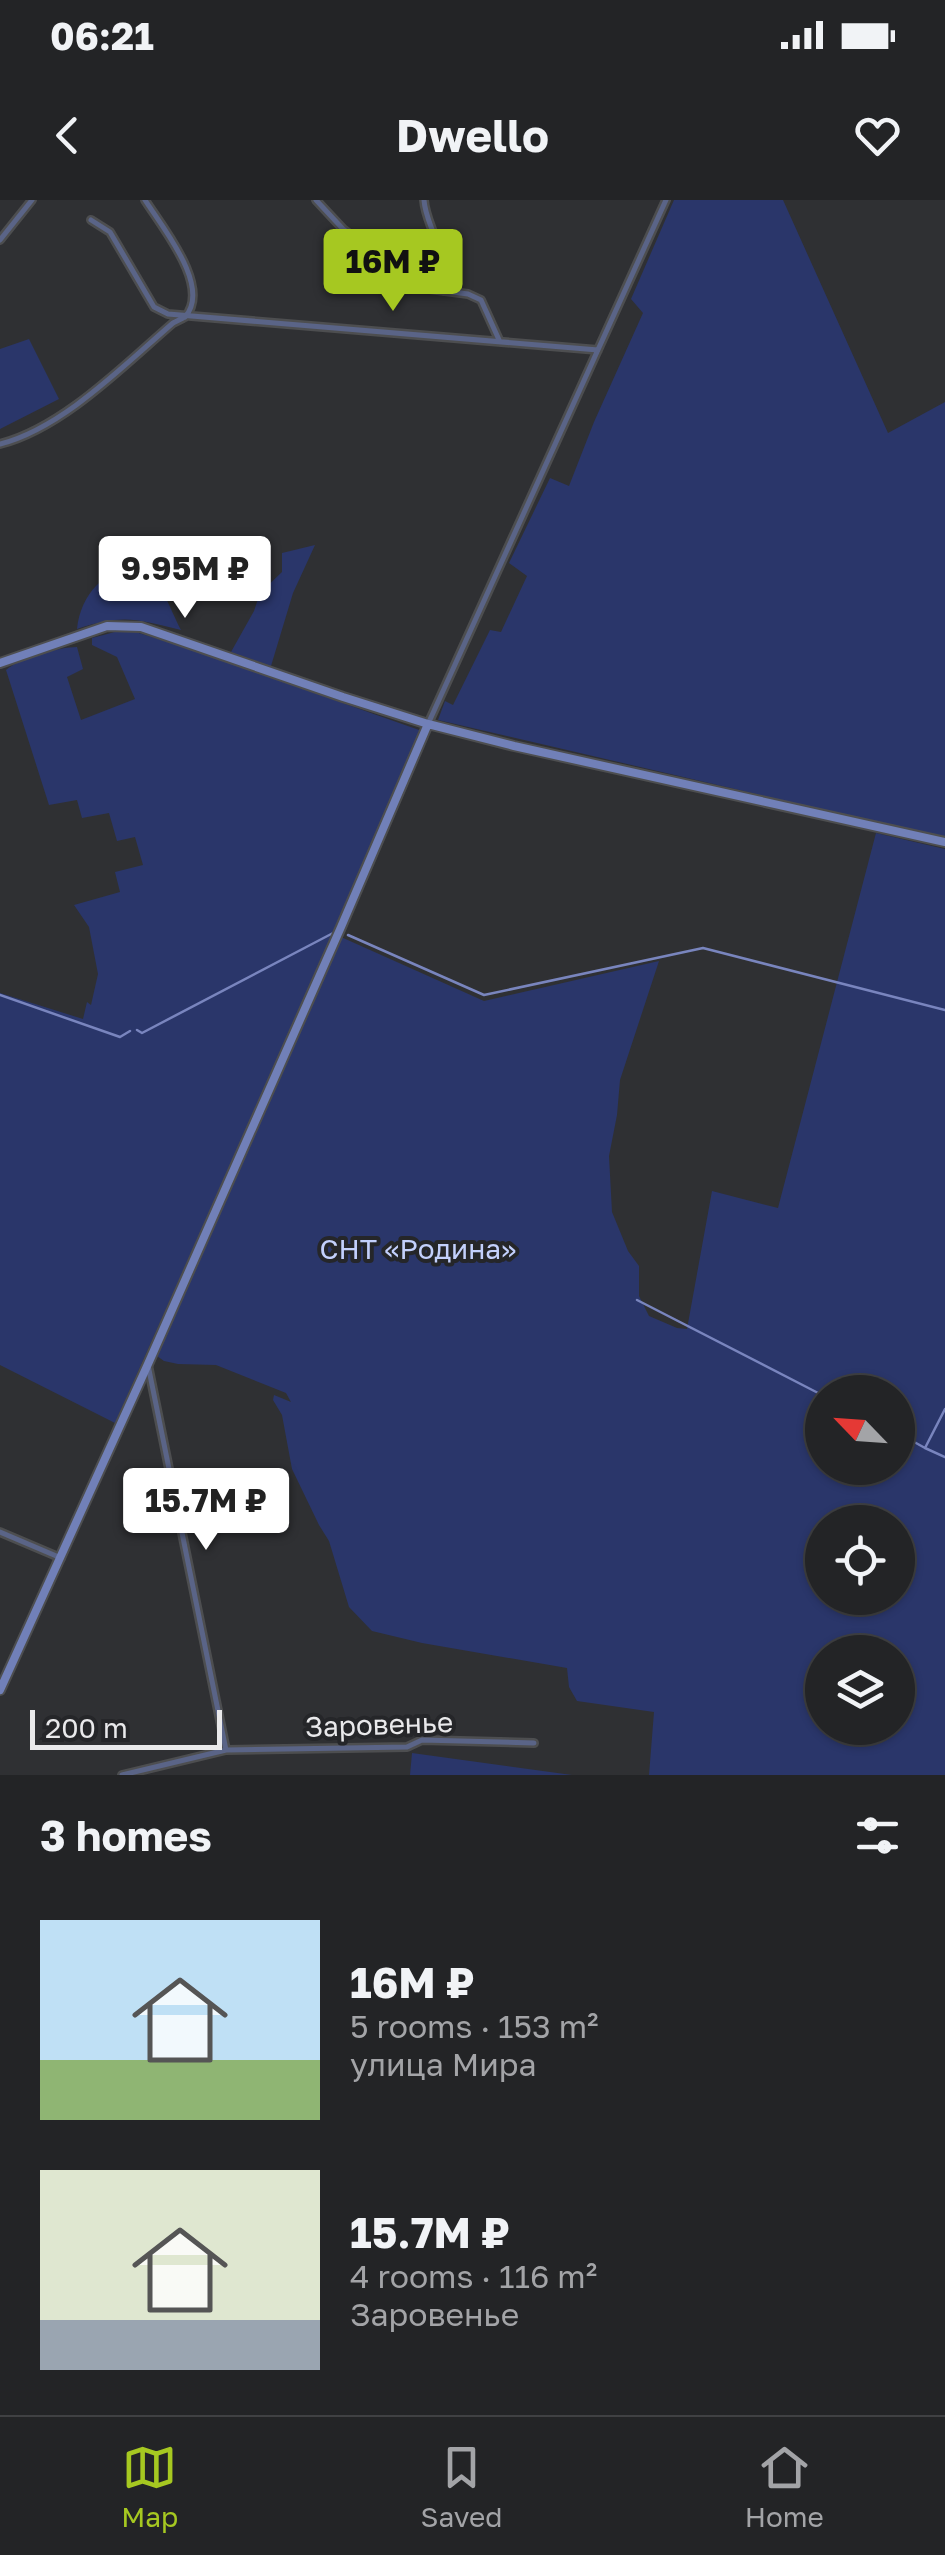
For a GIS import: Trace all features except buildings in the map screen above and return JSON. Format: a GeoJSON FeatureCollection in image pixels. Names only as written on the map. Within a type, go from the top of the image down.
{"type":"FeatureCollection","features":[{"type":"Feature","properties":{"kind":"street"},"geometry":{"type":"LineString","coordinates":[[0,240],[32,200]]}},
{"type":"Feature","properties":{"kind":"street"},"geometry":{"type":"LineString","coordinates":[[0,444],[60,418],[191,310],[190,273],[145,200]]}},
{"type":"Feature","properties":{"kind":"street"},"geometry":{"type":"LineString","coordinates":[[316,200],[343,229],[422,288],[468,294],[481,300],[500,342]]}},
{"type":"Feature","properties":{"kind":"street"},"geometry":{"type":"LineString","coordinates":[[424,200],[443,291]]}},
{"type":"Feature","properties":{"kind":"street"},"geometry":{"type":"LineString","coordinates":[[0,1690],[148,1364],[428,724],[666,200]]}},
{"type":"Feature","properties":{"kind":"street"},"geometry":{"type":"LineString","coordinates":[[91,220],[110,232],[154,307],[168,314],[598,350]]}},
{"type":"Feature","properties":{"kind":"street"},"geometry":{"type":"LineString","coordinates":[[0,663],[107,626],[141,627],[428,724],[945,842]]}},
{"type":"Feature","properties":{"kind":"street"},"geometry":{"type":"LineString","coordinates":[[148,1364],[226,1750]]}},
{"type":"Feature","properties":{"kind":"street"},"geometry":{"type":"LineString","coordinates":[[0,1532],[61,1558]]}},
{"type":"Feature","properties":{"kind":"street","name":"Заровенье"},"geometry":{"type":"LineString","coordinates":[[122,1775],[226,1750],[408,1746],[422,1740],[534,1743]]}},
{"type":"Feature","properties":{"kind":"green space"},"geometry":{"type":"Polygon","coordinates":[[[674,200],[783,200],[888,433],[945,402],[945,838],[438,720],[445,701],[453,705],[490,630],[501,632],[527,576],[509,563],[550,478],[569,486],[643,313],[631,299],[674,200]]]}},
{"type":"Feature","properties":{"kind":"green space"},"geometry":{"type":"Polygon","coordinates":[[[29,339],[59,399],[0,429],[0,349],[29,339]]]}},
{"type":"Feature","properties":{"kind":"green space"},"geometry":{"type":"Polygon","coordinates":[[[315,545],[293,593],[271,666],[231,652],[260,593],[282,572],[282,553],[315,545]]]}},
{"type":"Feature","properties":{"kind":"green space"},"geometry":{"type":"Polygon","coordinates":[[[140,565],[159,587],[181,630],[129,620],[77,629],[83,605],[96,585],[127,567],[140,565]]]}},
{"type":"Feature","properties":{"kind":"green space"},"geometry":{"type":"Polygon","coordinates":[[[126,629],[422,731],[115,1423],[0,1365],[0,993],[83,1019],[87,1002],[91,1005],[98,974],[89,927],[74,905],[120,892],[115,872],[143,865],[135,837],[117,841],[109,813],[82,818],[77,800],[49,805],[6,670],[40,654],[77,647],[83,669],[67,677],[81,720],[135,699],[117,657],[92,645],[92,638],[126,629]]]}},
{"type":"Feature","properties":{"kind":"green space","name":"СНТ «Родина»"},"geometry":{"type":"Polygon","coordinates":[[[876,833],[945,849],[945,1775],[649,1775],[654,1712],[577,1701],[569,1687],[567,1668],[372,1631],[349,1607],[329,1541],[292,1469],[282,1415],[273,1400],[274,1395],[291,1402],[286,1393],[216,1365],[178,1364],[157,1356],[341,937],[484,1001],[659,961],[620,1080],[609,1156],[612,1212],[628,1251],[639,1266],[639,1296],[649,1316],[677,1328],[687,1329],[712,1191],[778,1208],[876,833]]]}},
{"type":"Feature","properties":{"kind":"green space"},"geometry":{"type":"Polygon","coordinates":[[[412,1753],[572,1775],[410,1775],[412,1753]]]}},
{"type":"Feature","properties":{"kind":"waterway"},"geometry":{"type":"LineString","coordinates":[[137,1030],[142,1033],[335,932]]}},
{"type":"Feature","properties":{"kind":"waterway"},"geometry":{"type":"LineString","coordinates":[[348,935],[484,995],[703,948],[945,1010]]}},
{"type":"Feature","properties":{"kind":"waterway"},"geometry":{"type":"LineString","coordinates":[[0,995],[120,1037],[130,1031]]}},
{"type":"Feature","properties":{"kind":"waterway"},"geometry":{"type":"LineString","coordinates":[[637,1300],[805,1386]]}},
{"type":"Feature","properties":{"kind":"waterway"},"geometry":{"type":"LineString","coordinates":[[915,1442],[925,1448],[945,1409]]}},
{"type":"Feature","properties":{"kind":"waterway"},"geometry":{"type":"LineString","coordinates":[[925,1448],[945,1457]]}}]}
